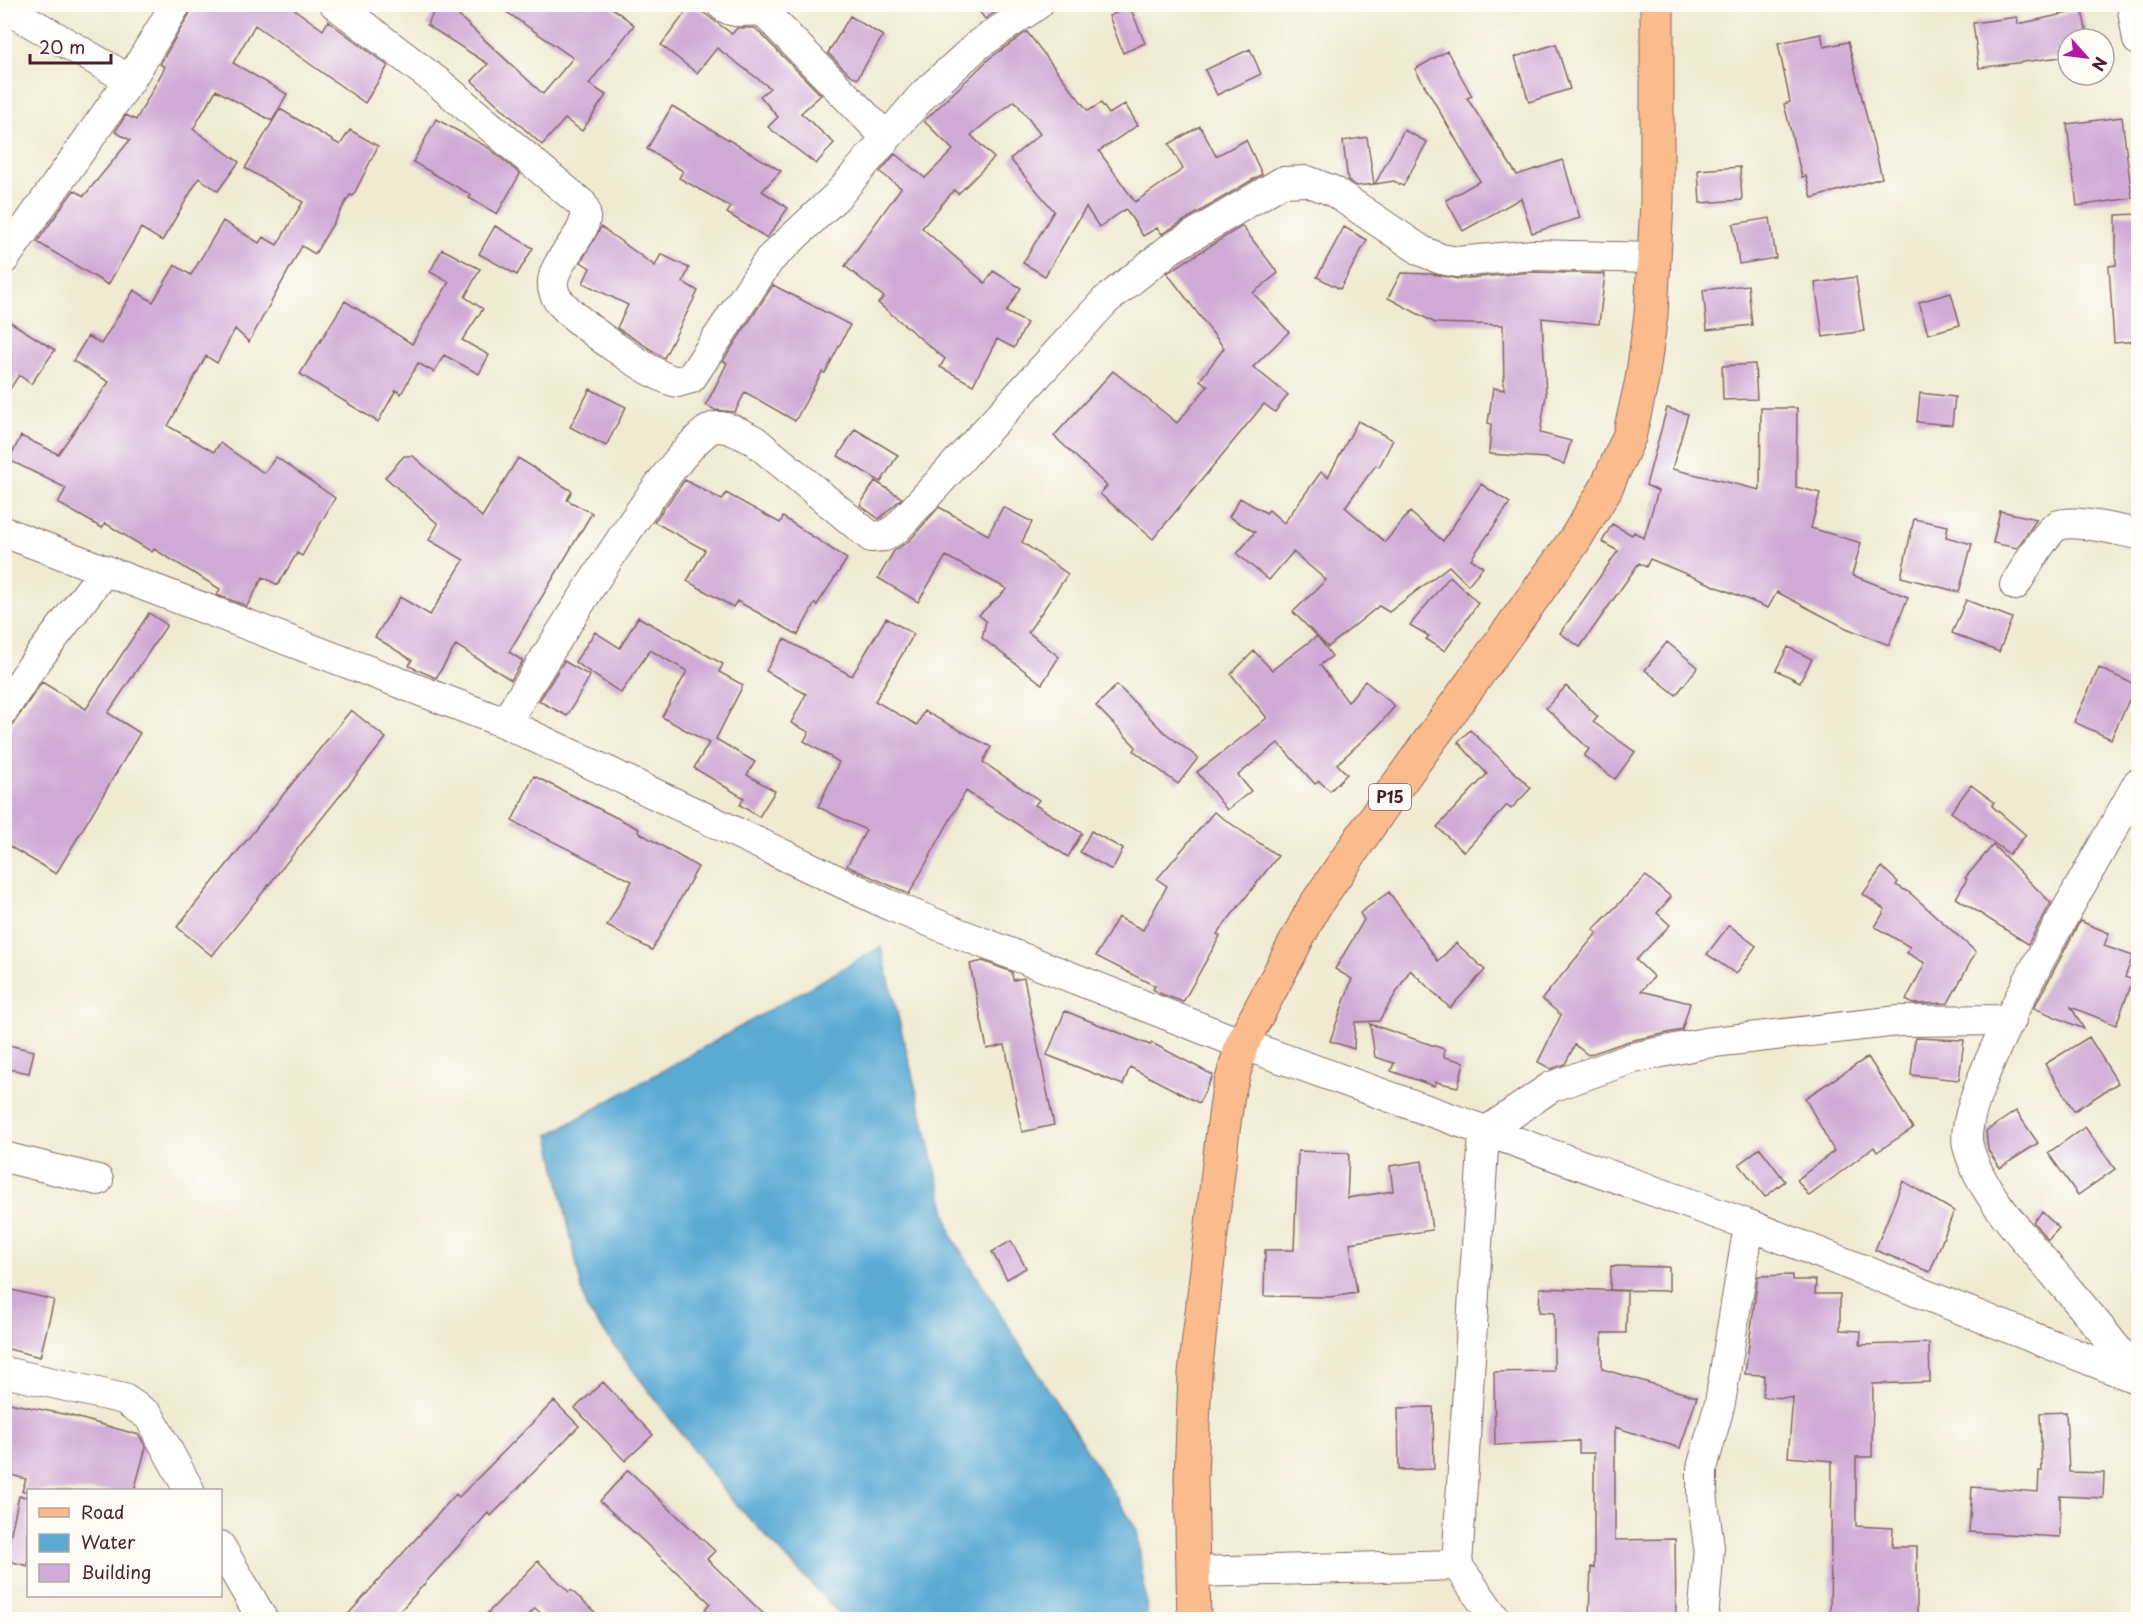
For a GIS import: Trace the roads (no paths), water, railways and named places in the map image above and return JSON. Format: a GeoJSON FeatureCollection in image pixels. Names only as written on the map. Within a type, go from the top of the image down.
{"type":"FeatureCollection","features":[{"type":"Feature","properties":{"kind":"main road","name":"P15"},"geometry":{"type":"LineString","coordinates":[[1194,1620],[1191,1479],[1195,1372],[1228,1094],[1242,1044],[1279,970],[1347,857],[1568,551],[1605,490],[1629,437],[1637,408],[1651,315],[1654,258],[1657,4]]}},
{"type":"Feature","properties":{"kind":"street"},"geometry":{"type":"LineString","coordinates":[[4,259],[130,80],[176,4]]}},
{"type":"Feature","properties":{"kind":"street"},"geometry":{"type":"LineString","coordinates":[[335,4],[440,84],[582,204],[587,215],[585,226],[556,270],[552,282],[554,293],[572,314],[621,350],[677,382],[691,378],[769,260],[837,196],[923,95],[979,44],[1038,4]]}},
{"type":"Feature","properties":{"kind":"street"},"geometry":{"type":"LineString","coordinates":[[721,4],[731,11],[742,13],[751,9],[763,11],[886,137]]}},
{"type":"Feature","properties":{"kind":"street"},"geometry":{"type":"LineString","coordinates":[[2132,4],[2139,40]]}},
{"type":"Feature","properties":{"kind":"street"},"geometry":{"type":"LineString","coordinates":[[4,7],[130,80]]}},
{"type":"Feature","properties":{"kind":"street"},"geometry":{"type":"LineString","coordinates":[[506,723],[651,493],[702,433],[716,426],[736,431],[755,441],[871,537],[885,536],[905,519],[1105,301],[1170,249],[1282,182],[1307,181],[1333,191],[1422,250],[1440,259],[1457,262],[1533,255],[1654,258]]}},
{"type":"Feature","properties":{"kind":"street"},"geometry":{"type":"LineString","coordinates":[[2015,585],[2047,535],[2058,525],[2070,524],[2139,534]]}},
{"type":"Feature","properties":{"kind":"street"},"geometry":{"type":"LineString","coordinates":[[4,532],[506,723],[887,903],[1242,1044],[1749,1226],[2139,1377]]}},
{"type":"Feature","properties":{"kind":"street"},"geometry":{"type":"LineString","coordinates":[[4,709],[30,669],[105,570]]}},
{"type":"Feature","properties":{"kind":"street"},"geometry":{"type":"LineString","coordinates":[[2139,783],[2011,1020],[1973,1101],[1966,1135],[1968,1149],[1982,1179],[2005,1212],[2139,1377]]}},
{"type":"Feature","properties":{"kind":"street"},"geometry":{"type":"LineString","coordinates":[[1484,1132],[1551,1087],[1643,1056],[1705,1043],[1898,1022],[2011,1020]]}},
{"type":"Feature","properties":{"kind":"street"},"geometry":{"type":"LineString","coordinates":[[1484,1132],[1457,1565],[1497,1620]]}},
{"type":"Feature","properties":{"kind":"street"},"geometry":{"type":"LineString","coordinates":[[4,1157],[98,1180]]}},
{"type":"Feature","properties":{"kind":"street"},"geometry":{"type":"LineString","coordinates":[[1703,1620],[1709,1547],[1702,1494],[1702,1468],[1719,1403],[1749,1226]]}},
{"type":"Feature","properties":{"kind":"street"},"geometry":{"type":"LineString","coordinates":[[4,1372],[124,1399],[149,1416],[188,1489]]}},
{"type":"Feature","properties":{"kind":"street"},"geometry":{"type":"LineString","coordinates":[[222,1549],[263,1620]]}},
{"type":"Feature","properties":{"kind":"street"},"geometry":{"type":"LineString","coordinates":[[1193,1572],[1457,1565]]}},
{"type":"Feature","properties":{"kind":"water"},"geometry":{"type":"Polygon","coordinates":[[[881,947],[952,1237],[1137,1530],[1148,1619],[844,1619],[730,1498],[586,1308],[549,1135],[881,947]]]}}]}
